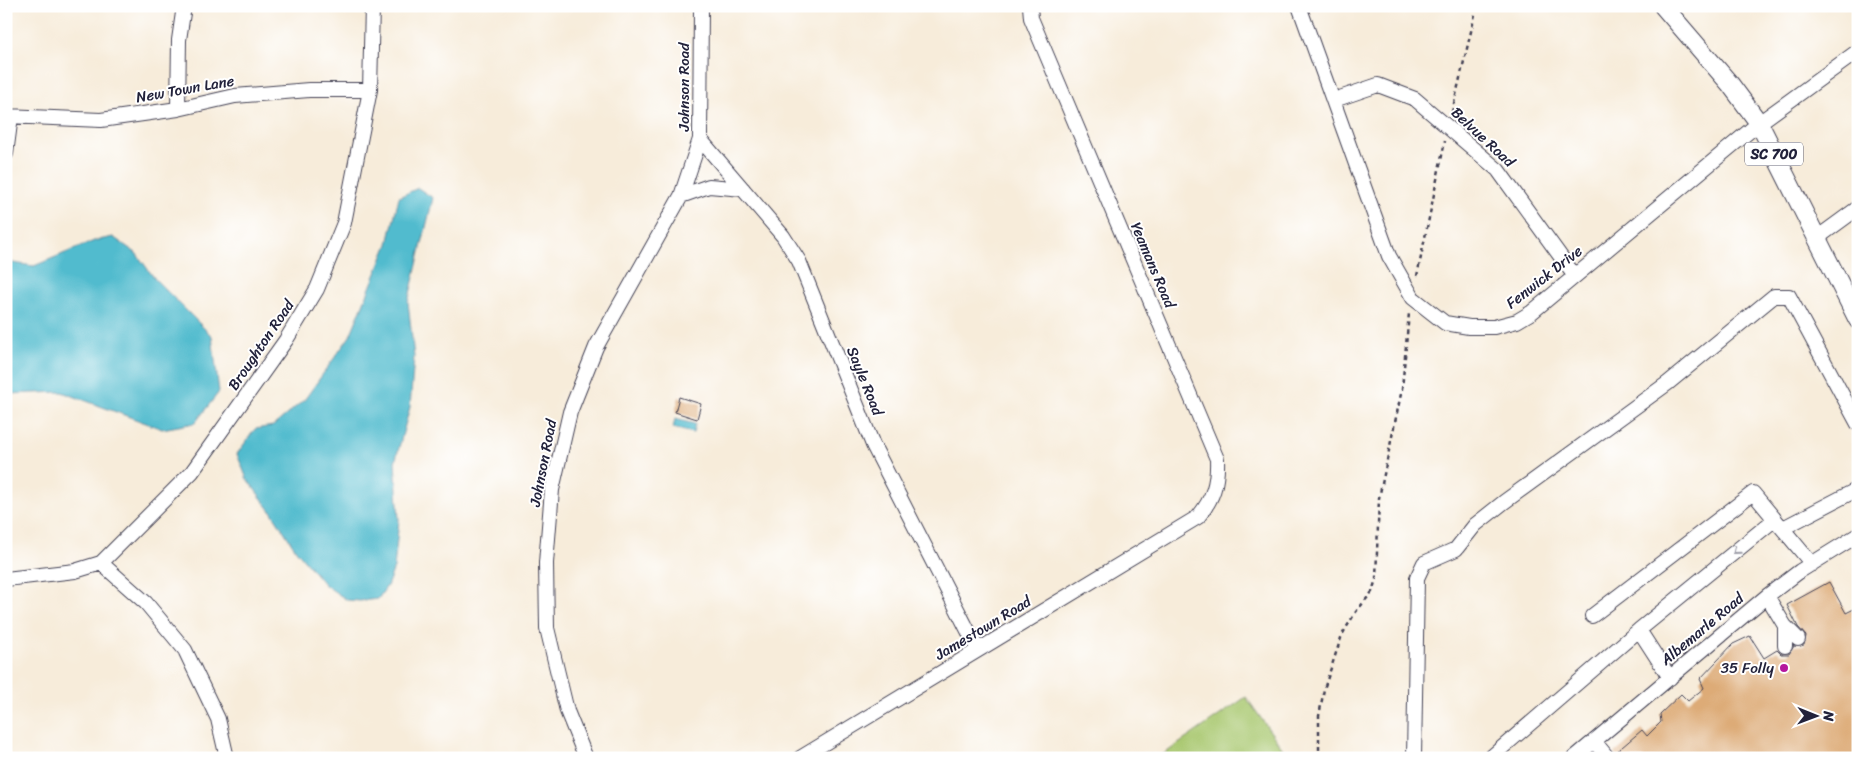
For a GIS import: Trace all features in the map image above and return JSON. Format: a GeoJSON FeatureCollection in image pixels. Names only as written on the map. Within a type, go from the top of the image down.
{"type":"FeatureCollection","features":[{"type":"Feature","properties":{"kind":"main road","name":"SC 700"},"geometry":{"type":"LineString","coordinates":[[1663,6],[1730,84],[1759,123],[1817,238],[1852,296],[1858,320]]}},
{"type":"Feature","properties":{"kind":"street"},"geometry":{"type":"LineString","coordinates":[[178,109],[179,40],[184,6]]}},
{"type":"Feature","properties":{"kind":"street","name":"Broughton Road"},"geometry":{"type":"LineString","coordinates":[[6,579],[75,571],[101,562],[192,472],[286,340],[317,289],[344,223],[370,90],[372,6]]}},
{"type":"Feature","properties":{"kind":"street","name":"Johnson Road"},"geometry":{"type":"LineString","coordinates":[[586,758],[567,711],[547,628],[546,563],[552,490],[570,412],[596,347],[681,196],[700,139],[701,6]]}},
{"type":"Feature","properties":{"kind":"street","name":"Yeamans Road"},"geometry":{"type":"LineString","coordinates":[[1030,6],[1031,18],[1217,459],[1218,478],[1210,503],[1198,517],[1182,527]]}},
{"type":"Feature","properties":{"kind":"street","name":"Fenwick Drive"},"geometry":{"type":"LineString","coordinates":[[1299,6],[1389,256],[1412,298],[1445,323],[1469,327],[1494,327],[1517,322],[1759,123],[1858,51]]}},
{"type":"Feature","properties":{"kind":"street","name":"Belvue Road"},"geometry":{"type":"LineString","coordinates":[[1334,100],[1378,85],[1416,99],[1498,170],[1574,275]]}},
{"type":"Feature","properties":{"kind":"street","name":"New Town Lane"},"geometry":{"type":"LineString","coordinates":[[8,116],[101,120],[178,109],[235,96],[309,90],[370,90]]}},
{"type":"Feature","properties":{"kind":"street"},"geometry":{"type":"LineString","coordinates":[[6,154],[8,116]]}},
{"type":"Feature","properties":{"kind":"street","name":"Sayle Road"},"geometry":{"type":"LineString","coordinates":[[700,139],[783,236],[799,261],[873,445],[978,650]]}},
{"type":"Feature","properties":{"kind":"street"},"geometry":{"type":"LineString","coordinates":[[681,196],[709,186],[743,189]]}},
{"type":"Feature","properties":{"kind":"street"},"geometry":{"type":"LineString","coordinates":[[1817,238],[1858,208]]}},
{"type":"Feature","properties":{"kind":"street"},"geometry":{"type":"LineString","coordinates":[[1414,758],[1417,578],[1424,563],[1456,549],[1475,525],[1668,383],[1774,296],[1789,296],[1858,424]]}},
{"type":"Feature","properties":{"kind":"street"},"geometry":{"type":"LineString","coordinates":[[1490,758],[1639,630],[1778,524],[1858,489]]}},
{"type":"Feature","properties":{"kind":"street"},"geometry":{"type":"LineString","coordinates":[[1592,616],[1753,493],[1812,564]]}},
{"type":"Feature","properties":{"kind":"street","name":"Jamestown Road"},"geometry":{"type":"LineString","coordinates":[[800,758],[1182,527]]}},
{"type":"Feature","properties":{"kind":"street","name":"Albemarle Road"},"geometry":{"type":"LineString","coordinates":[[1574,758],[1767,596],[1812,564],[1858,535]]}},
{"type":"Feature","properties":{"kind":"street"},"geometry":{"type":"LineString","coordinates":[[101,562],[146,603],[184,650],[218,719],[226,758]]}},
{"type":"Feature","properties":{"kind":"street"},"geometry":{"type":"LineString","coordinates":[[1767,596],[1784,626],[1798,639]]}},
{"type":"Feature","properties":{"kind":"street"},"geometry":{"type":"LineString","coordinates":[[1784,626],[1785,646]]}},
{"type":"Feature","properties":{"kind":"street"},"geometry":{"type":"LineString","coordinates":[[1639,630],[1670,678]]}},
{"type":"Feature","properties":{"kind":"street"},"geometry":{"type":"LineString","coordinates":[[1594,741],[1608,758]]}},
{"type":"Feature","properties":{"kind":"path"},"geometry":{"type":"LineString","coordinates":[[1319,758],[1318,716],[1324,689],[1342,635],[1355,613],[1372,592],[1376,579],[1379,498],[1402,389],[1408,320],[1448,126],[1477,6]]}},
{"type":"Feature","properties":{"kind":"green space"},"geometry":{"type":"Polygon","coordinates":[[[1246,697],[1282,748],[1284,758],[1125,758],[1132,754],[1161,756],[1246,697]]]}},
{"type":"Feature","properties":{"kind":"water"},"geometry":{"type":"Polygon","coordinates":[[[418,188],[433,198],[408,302],[414,357],[410,407],[395,462],[399,520],[394,568],[387,586],[378,599],[347,600],[325,585],[296,550],[271,511],[247,479],[237,454],[255,429],[273,426],[305,399],[350,336],[388,244],[399,197],[418,188]]]}},
{"type":"Feature","properties":{"kind":"water"},"geometry":{"type":"Polygon","coordinates":[[[113,237],[136,253],[155,279],[212,336],[219,392],[195,423],[162,429],[62,392],[6,394],[6,262],[34,266],[94,241],[113,237]]]}},
{"type":"Feature","properties":{"kind":"water"},"geometry":{"type":"Polygon","coordinates":[[[675,419],[695,424],[693,433],[673,428],[675,419]]]}},
{"type":"Feature","properties":{"kind":"building"},"geometry":{"type":"Polygon","coordinates":[[[679,397],[701,404],[697,419],[675,412],[679,397]]]}},
{"type":"Feature","properties":{"kind":"building","name":"35 Folly"},"geometry":{"type":"Polygon","coordinates":[[[1829,582],[1846,613],[1858,607],[1858,758],[1617,758],[1615,753],[1642,730],[1647,736],[1661,722],[1660,714],[1681,694],[1688,701],[1704,688],[1700,679],[1733,644],[1750,636],[1764,658],[1777,650],[1781,654],[1789,654],[1794,646],[1804,645],[1806,636],[1798,627],[1787,605],[1829,582]]]}},
{"type":"Feature","properties":{"kind":"place","name":"35 Folly"},"geometry":{"type":"Point","coordinates":[1784,668]}}]}
